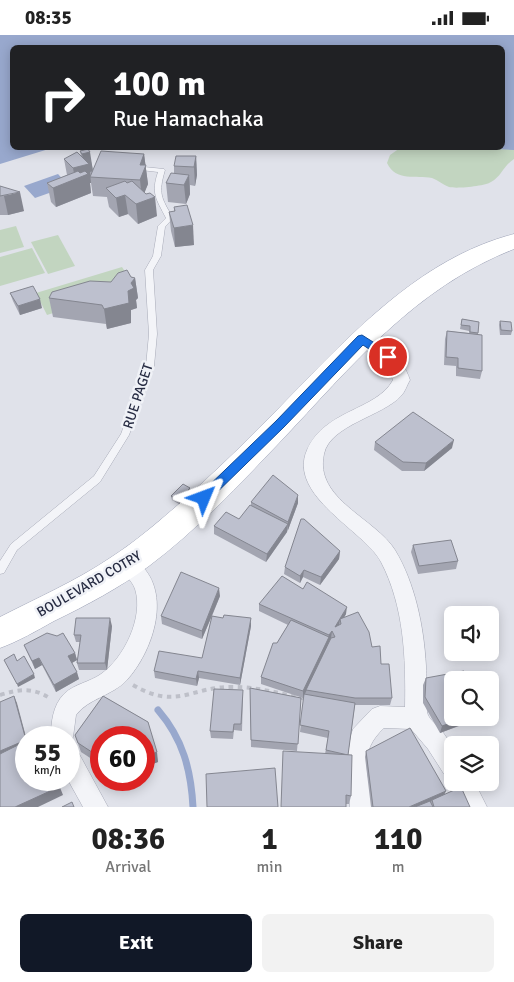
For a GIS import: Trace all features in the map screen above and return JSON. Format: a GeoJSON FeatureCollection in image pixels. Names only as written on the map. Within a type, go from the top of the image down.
{"type":"FeatureCollection","features":[{"type":"Feature","properties":{"kind":"main road","name":"BOULEVARD COTRY"},"geometry":{"type":"LineString","coordinates":[[0,633],[128,565],[179,522],[280,424],[391,311],[441,273],[466,259],[514,241]]}},
{"type":"Feature","properties":{"kind":"street"},"geometry":{"type":"LineString","coordinates":[[362,339],[395,363],[401,380],[398,390],[391,397],[344,420],[332,430],[316,451],[313,462],[314,475],[321,487],[386,553],[406,595],[418,665],[416,718],[444,754]]}},
{"type":"Feature","properties":{"kind":"street"},"geometry":{"type":"LineString","coordinates":[[62,726],[66,709],[82,695],[118,674],[139,638],[147,611],[147,597],[143,582],[128,565]]}},
{"type":"Feature","properties":{"kind":"street"},"geometry":{"type":"LineString","coordinates":[[362,807],[355,762],[357,742],[366,728],[380,717],[416,718]]}},
{"type":"Feature","properties":{"kind":"street"},"geometry":{"type":"LineString","coordinates":[[80,778],[96,807]]}},
{"type":"Feature","properties":{"kind":"street"},"geometry":{"type":"LineString","coordinates":[[467,791],[475,807]]}},
{"type":"Feature","properties":{"kind":"lane","name":"RUE PAGET"},"geometry":{"type":"LineString","coordinates":[[0,570],[14,547],[97,479],[125,435],[150,365],[153,334],[149,270],[157,256],[162,226],[170,218],[157,197],[157,185],[162,170],[123,168]]}},
{"type":"Feature","properties":{"kind":"path"},"geometry":{"type":"LineString","coordinates":[[118,674],[138,688],[166,700],[221,687],[255,689],[312,700]]}},
{"type":"Feature","properties":{"kind":"path"},"geometry":{"type":"LineString","coordinates":[[0,695],[26,688],[40,690],[66,709]]}},
{"type":"Feature","properties":{"kind":"green space"},"geometry":{"type":"Polygon","coordinates":[[[514,115],[514,159],[495,180],[477,186],[453,188],[432,178],[407,177],[396,173],[387,163],[390,155],[397,150],[505,150],[505,139],[514,115]]]}},
{"type":"Feature","properties":{"kind":"green space"},"geometry":{"type":"Polygon","coordinates":[[[16,226],[24,247],[0,253],[0,230],[16,226]]]}},
{"type":"Feature","properties":{"kind":"green space"},"geometry":{"type":"Polygon","coordinates":[[[58,235],[75,266],[48,274],[31,242],[58,235]]]}},
{"type":"Feature","properties":{"kind":"green space"},"geometry":{"type":"Polygon","coordinates":[[[32,248],[45,273],[0,286],[0,257],[32,248]]]}},
{"type":"Feature","properties":{"kind":"green space"},"geometry":{"type":"Polygon","coordinates":[[[122,267],[135,287],[47,315],[36,293],[122,267]]]}},
{"type":"Feature","properties":{"kind":"water"},"geometry":{"type":"Polygon","coordinates":[[[0,35],[514,35],[514,150],[505,150],[505,45],[10,45],[10,150],[46,150],[0,164],[0,35]]]}},
{"type":"Feature","properties":{"kind":"water"},"geometry":{"type":"Polygon","coordinates":[[[58,174],[69,186],[35,198],[24,186],[58,174]]]}},
{"type":"Feature","properties":{"kind":"building"},"geometry":{"type":"Polygon","coordinates":[[[89,150],[90,152],[82,154],[80,151],[89,150]]]}},
{"type":"Feature","properties":{"kind":"building"},"geometry":{"type":"Polygon","coordinates":[[[101,151],[144,154],[140,165],[146,165],[140,180],[90,177],[101,151]]]}},
{"type":"Feature","properties":{"kind":"building"},"geometry":{"type":"Polygon","coordinates":[[[77,152],[89,164],[73,168],[64,159],[77,152]]]}},
{"type":"Feature","properties":{"kind":"building"},"geometry":{"type":"Polygon","coordinates":[[[176,156],[196,156],[194,167],[174,166],[176,156]]]}},
{"type":"Feature","properties":{"kind":"building"},"geometry":{"type":"Polygon","coordinates":[[[78,171],[80,173],[85,171],[88,174],[53,188],[47,183],[78,171]]]}},
{"type":"Feature","properties":{"kind":"building"},"geometry":{"type":"Polygon","coordinates":[[[171,173],[189,175],[184,185],[166,183],[171,173]]]}},
{"type":"Feature","properties":{"kind":"building"},"geometry":{"type":"Polygon","coordinates":[[[125,181],[127,183],[132,181],[146,194],[150,193],[155,197],[136,204],[125,195],[116,198],[106,188],[125,181]]]}},
{"type":"Feature","properties":{"kind":"building"},"geometry":{"type":"Polygon","coordinates":[[[0,186],[20,192],[0,196],[0,186]]]}},
{"type":"Feature","properties":{"kind":"building"},"geometry":{"type":"Polygon","coordinates":[[[187,205],[193,225],[174,228],[169,212],[175,211],[174,207],[187,205]]]}},
{"type":"Feature","properties":{"kind":"building"},"geometry":{"type":"Polygon","coordinates":[[[127,270],[131,277],[135,278],[131,283],[134,288],[128,291],[129,303],[104,309],[102,305],[49,298],[52,292],[90,281],[111,282],[118,273],[127,270]]]}},
{"type":"Feature","properties":{"kind":"building"},"geometry":{"type":"Polygon","coordinates":[[[33,286],[40,299],[18,306],[10,293],[33,286]]]}},
{"type":"Feature","properties":{"kind":"building"},"geometry":{"type":"Polygon","coordinates":[[[462,319],[479,322],[478,333],[470,332],[470,326],[461,325],[462,319]]]}},
{"type":"Feature","properties":{"kind":"building"},"geometry":{"type":"Polygon","coordinates":[[[500,321],[511,322],[512,331],[501,330],[500,321]]]}},
{"type":"Feature","properties":{"kind":"building"},"geometry":{"type":"Polygon","coordinates":[[[447,331],[482,335],[482,371],[458,368],[458,358],[446,357],[447,331]]]}},
{"type":"Feature","properties":{"kind":"building"},"geometry":{"type":"Polygon","coordinates":[[[413,412],[454,440],[426,463],[403,462],[375,442],[413,412]]]}},
{"type":"Feature","properties":{"kind":"building"},"geometry":{"type":"Polygon","coordinates":[[[273,475],[298,495],[288,522],[251,502],[273,475]]]}},
{"type":"Feature","properties":{"kind":"building"},"geometry":{"type":"Polygon","coordinates":[[[183,484],[190,488],[178,500],[171,496],[183,484]]]}},
{"type":"Feature","properties":{"kind":"building"},"geometry":{"type":"Polygon","coordinates":[[[250,505],[288,524],[267,554],[214,526],[226,512],[239,519],[250,505]]]}},
{"type":"Feature","properties":{"kind":"building"},"geometry":{"type":"Polygon","coordinates":[[[301,519],[304,519],[340,551],[321,577],[304,570],[300,576],[285,567],[301,519]]]}},
{"type":"Feature","properties":{"kind":"building"},"geometry":{"type":"Polygon","coordinates":[[[451,540],[458,561],[419,566],[413,545],[451,540]]]}},
{"type":"Feature","properties":{"kind":"building"},"geometry":{"type":"Polygon","coordinates":[[[181,572],[219,588],[202,631],[161,616],[181,572]]]}},
{"type":"Feature","properties":{"kind":"building"},"geometry":{"type":"Polygon","coordinates":[[[282,576],[303,589],[307,582],[347,607],[335,627],[341,624],[340,619],[358,612],[369,632],[372,647],[380,646],[381,664],[389,664],[392,698],[355,698],[306,690],[331,638],[335,637],[332,631],[329,635],[259,604],[282,576]]]}},
{"type":"Feature","properties":{"kind":"building"},"geometry":{"type":"Polygon","coordinates":[[[224,615],[251,618],[240,678],[198,671],[196,679],[154,671],[159,651],[202,658],[212,616],[223,618],[224,615]]]}},
{"type":"Feature","properties":{"kind":"building"},"geometry":{"type":"Polygon","coordinates":[[[76,618],[110,618],[105,663],[77,663],[81,635],[74,635],[76,618]]]}},
{"type":"Feature","properties":{"kind":"building"},"geometry":{"type":"Polygon","coordinates":[[[291,620],[329,637],[303,691],[261,677],[273,643],[277,643],[291,620]]]}},
{"type":"Feature","properties":{"kind":"building"},"geometry":{"type":"Polygon","coordinates":[[[47,633],[57,636],[63,633],[75,653],[68,656],[77,672],[54,685],[39,658],[32,661],[24,645],[47,633]]]}},
{"type":"Feature","properties":{"kind":"building"},"geometry":{"type":"Polygon","coordinates":[[[14,654],[17,661],[24,656],[34,674],[17,684],[4,660],[14,654]]]}},
{"type":"Feature","properties":{"kind":"building"},"geometry":{"type":"Polygon","coordinates":[[[444,675],[444,725],[442,726],[425,697],[426,678],[444,675]]]}},
{"type":"Feature","properties":{"kind":"building"},"geometry":{"type":"Polygon","coordinates":[[[250,688],[301,698],[298,744],[251,740],[250,688]]]}},
{"type":"Feature","properties":{"kind":"building"},"geometry":{"type":"Polygon","coordinates":[[[214,689],[243,690],[241,724],[234,724],[233,732],[210,731],[214,689]]]}},
{"type":"Feature","properties":{"kind":"building"},"geometry":{"type":"Polygon","coordinates":[[[304,694],[355,703],[348,755],[326,750],[329,731],[300,725],[304,694]]]}},
{"type":"Feature","properties":{"kind":"building"},"geometry":{"type":"Polygon","coordinates":[[[14,696],[22,726],[15,726],[15,745],[0,751],[0,702],[14,696]]]}},
{"type":"Feature","properties":{"kind":"building"},"geometry":{"type":"Polygon","coordinates":[[[103,696],[148,722],[149,726],[90,726],[90,751],[80,744],[80,728],[103,696]]]}},
{"type":"Feature","properties":{"kind":"building"},"geometry":{"type":"Polygon","coordinates":[[[410,728],[444,788],[444,791],[446,791],[409,807],[373,807],[366,751],[410,728]]]}},
{"type":"Feature","properties":{"kind":"building"},"geometry":{"type":"Polygon","coordinates":[[[15,746],[15,791],[50,791],[15,807],[0,807],[0,754],[15,746]]]}},
{"type":"Feature","properties":{"kind":"building"},"geometry":{"type":"Polygon","coordinates":[[[283,751],[352,755],[351,796],[346,795],[346,807],[281,807],[283,751]]]}},
{"type":"Feature","properties":{"kind":"building"},"geometry":{"type":"Polygon","coordinates":[[[275,768],[278,807],[207,807],[206,774],[275,768]]]}},
{"type":"Feature","properties":{"kind":"building"},"geometry":{"type":"Polygon","coordinates":[[[452,791],[463,791],[470,807],[434,807],[432,800],[452,791]]]}},
{"type":"Feature","properties":{"kind":"building"},"geometry":{"type":"Polygon","coordinates":[[[430,801],[433,807],[415,807],[430,801]]]}},
{"type":"Feature","properties":{"kind":"building"},"geometry":{"type":"Polygon","coordinates":[[[72,802],[74,807],[62,807],[72,802]]]}},
{"type":"Feature","properties":{"kind":"waterway"},"geometry":{"type":"LineString","coordinates":[[158,710],[167,721],[180,744],[188,768],[193,807]]}},
{"type":"Feature","properties":{"kind":"route"},"geometry":{"type":"LineString","coordinates":[[204,498],[280,424],[362,339],[388,357]]}}]}
